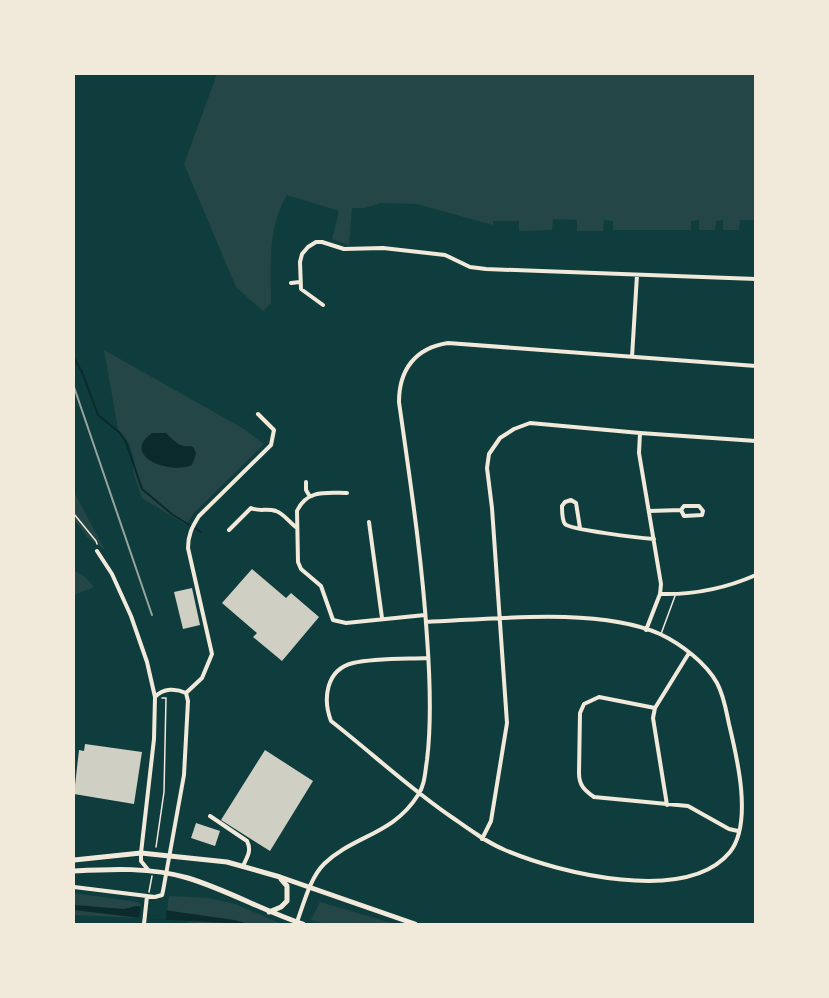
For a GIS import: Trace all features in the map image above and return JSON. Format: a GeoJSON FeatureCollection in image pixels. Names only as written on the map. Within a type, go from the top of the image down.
{"type":"FeatureCollection","features":[{"type":"Feature","properties":{"kind":"main road"},"geometry":{"type":"LineString","coordinates":[[74,860],[155,852],[175,857],[227,862],[280,877],[414,924]]}},
{"type":"Feature","properties":{"kind":"main road"},"geometry":{"type":"LineString","coordinates":[[74,871],[111,869],[175,874],[300,923]]}},
{"type":"Feature","properties":{"kind":"main road"},"geometry":{"type":"LineString","coordinates":[[269,912],[287,901],[287,886],[280,877]]}},
{"type":"Feature","properties":{"kind":"street"},"geometry":{"type":"LineString","coordinates":[[322,304],[301,289],[300,282],[300,262],[303,254],[316,242],[344,249],[383,248],[434,253],[445,255],[470,267],[486,269],[756,279]]}},
{"type":"Feature","properties":{"kind":"street"},"geometry":{"type":"LineString","coordinates":[[632,357],[637,275]]}},
{"type":"Feature","properties":{"kind":"street"},"geometry":{"type":"LineString","coordinates":[[291,283],[300,282]]}},
{"type":"Feature","properties":{"kind":"street"},"geometry":{"type":"LineString","coordinates":[[300,923],[310,888],[323,865],[400,818],[423,786],[430,715],[426,622],[399,402],[402,376],[408,365],[427,350],[448,343],[756,366]]}},
{"type":"Feature","properties":{"kind":"street"},"geometry":{"type":"LineString","coordinates":[[186,693],[202,678],[212,654],[188,548],[191,529],[199,516],[271,445],[274,430],[258,414]]}},
{"type":"Feature","properties":{"kind":"street"},"geometry":{"type":"LineString","coordinates":[[482,839],[491,821],[507,723],[501,619],[487,468],[489,454],[500,438],[530,423],[756,441]]}},
{"type":"Feature","properties":{"kind":"street"},"geometry":{"type":"LineString","coordinates":[[640,433],[639,453],[661,584],[660,594],[646,630]]}},
{"type":"Feature","properties":{"kind":"street"},"geometry":{"type":"LineString","coordinates":[[306,482],[309,495]]}},
{"type":"Feature","properties":{"kind":"street"},"geometry":{"type":"LineString","coordinates":[[347,493],[309,495],[297,511],[298,562],[301,569],[321,586],[333,620],[346,623],[425,615]]}},
{"type":"Feature","properties":{"kind":"street"},"geometry":{"type":"LineString","coordinates":[[580,528],[576,503],[565,502],[562,506],[564,523],[567,526],[654,540]]}},
{"type":"Feature","properties":{"kind":"street"},"geometry":{"type":"LineString","coordinates":[[649,511],[681,510],[684,506],[699,506],[703,511],[702,515],[684,516],[681,510]]}},
{"type":"Feature","properties":{"kind":"street"},"geometry":{"type":"LineString","coordinates":[[229,530],[250,508],[255,511],[273,510],[297,527]]}},
{"type":"Feature","properties":{"kind":"street"},"geometry":{"type":"LineString","coordinates":[[369,522],[382,618]]}},
{"type":"Feature","properties":{"kind":"street"},"geometry":{"type":"LineString","coordinates":[[97,551],[116,582],[131,616],[147,662],[155,697],[154,739],[141,853],[141,861],[151,872]]}},
{"type":"Feature","properties":{"kind":"street"},"geometry":{"type":"LineString","coordinates":[[660,594],[710,590],[756,575]]}},
{"type":"Feature","properties":{"kind":"street"},"geometry":{"type":"LineString","coordinates":[[426,622],[578,618],[612,621],[661,634],[689,652],[708,670],[722,695],[742,785],[738,831],[729,854],[713,867],[699,874],[661,881],[613,878],[552,866],[505,850],[482,839],[419,794],[331,721],[325,707],[326,693],[331,679],[351,663],[428,658]]}},
{"type":"Feature","properties":{"kind":"street"},"geometry":{"type":"LineString","coordinates":[[667,805],[653,718],[655,708],[689,652]]}},
{"type":"Feature","properties":{"kind":"street"},"geometry":{"type":"LineString","coordinates":[[74,887],[158,897],[162,895],[184,775],[188,701],[186,693],[180,690],[159,692],[155,697]]}},
{"type":"Feature","properties":{"kind":"street"},"geometry":{"type":"LineString","coordinates":[[655,708],[599,697],[584,704],[580,713],[579,782],[585,791],[594,797],[688,806],[729,829],[738,831]]}},
{"type":"Feature","properties":{"kind":"street"},"geometry":{"type":"LineString","coordinates":[[210,816],[247,842],[250,847],[249,854],[243,866]]}},
{"type":"Feature","properties":{"kind":"street"},"geometry":{"type":"LineString","coordinates":[[144,923],[147,896]]}},
{"type":"Feature","properties":{"kind":"lane"},"geometry":{"type":"LineString","coordinates":[[661,634],[676,594]]}},
{"type":"Feature","properties":{"kind":"path"},"geometry":{"type":"LineString","coordinates":[[74,514],[96,541],[97,551]]}},
{"type":"Feature","properties":{"kind":"path"},"geometry":{"type":"LineString","coordinates":[[155,852],[164,792],[166,698]]}},
{"type":"Feature","properties":{"kind":"path"},"geometry":{"type":"LineString","coordinates":[[147,896],[151,872]]}},
{"type":"Feature","properties":{"kind":"shaded area"},"geometry":{"type":"Polygon","coordinates":[[[217,74],[755,74],[755,220],[740,220],[739,230],[723,230],[723,220],[716,221],[715,230],[699,230],[699,220],[691,221],[691,230],[613,230],[613,221],[604,220],[603,231],[577,231],[577,220],[553,219],[552,230],[519,231],[519,221],[493,221],[493,225],[417,204],[380,203],[365,208],[352,208],[349,245],[332,239],[339,211],[287,195],[273,234],[271,303],[263,311],[236,287],[184,164],[217,74]]]}},
{"type":"Feature","properties":{"kind":"shaded area"},"geometry":{"type":"Polygon","coordinates":[[[104,350],[244,429],[264,444],[193,514],[186,525],[142,498],[133,472],[134,459],[129,443],[118,429],[104,350]]]}},
{"type":"Feature","properties":{"kind":"shaded area"},"geometry":{"type":"Polygon","coordinates":[[[152,433],[166,433],[180,445],[194,448],[196,454],[192,465],[172,467],[161,465],[145,456],[142,449],[144,441],[152,433]]]}},
{"type":"Feature","properties":{"kind":"shaded area"},"geometry":{"type":"Polygon","coordinates":[[[74,492],[105,550],[87,537],[74,519],[74,492]]]}},
{"type":"Feature","properties":{"kind":"shaded area"},"geometry":{"type":"Polygon","coordinates":[[[74,570],[85,577],[94,587],[74,595],[74,570]]]}},
{"type":"Feature","properties":{"kind":"shaded area"},"geometry":{"type":"Polygon","coordinates":[[[74,893],[137,902],[141,904],[140,918],[74,915],[74,893]]]}},
{"type":"Feature","properties":{"kind":"shaded area"},"geometry":{"type":"Polygon","coordinates":[[[169,896],[209,898],[235,904],[282,924],[199,924],[166,919],[169,896]]]}},
{"type":"Feature","properties":{"kind":"shaded area"},"geometry":{"type":"Polygon","coordinates":[[[320,902],[395,924],[326,924],[311,920],[320,902]]]}},
{"type":"Feature","properties":{"kind":"shaded area"},"geometry":{"type":"Polygon","coordinates":[[[74,905],[124,909],[136,906],[249,924],[149,919],[74,910],[74,905]]]}},
{"type":"Feature","properties":{"kind":"pier"},"geometry":{"type":"Polygon","coordinates":[[[141,904],[167,907],[166,920],[139,918],[141,904]]]}},
{"type":"Feature","properties":{"kind":"building"},"geometry":{"type":"Polygon","coordinates":[[[252,569],[286,598],[291,593],[319,617],[282,661],[253,637],[257,633],[222,603],[252,569]]]}},
{"type":"Feature","properties":{"kind":"building"},"geometry":{"type":"Polygon","coordinates":[[[192,588],[200,625],[183,629],[174,592],[192,588]]]}},
{"type":"Feature","properties":{"kind":"building"},"geometry":{"type":"Polygon","coordinates":[[[85,744],[142,752],[134,804],[74,794],[79,750],[84,751],[85,744]]]}},
{"type":"Feature","properties":{"kind":"building"},"geometry":{"type":"Polygon","coordinates":[[[265,750],[313,781],[270,851],[221,820],[265,750]]]}},
{"type":"Feature","properties":{"kind":"building"},"geometry":{"type":"Polygon","coordinates":[[[196,823],[220,831],[215,846],[191,838],[196,823]]]}},
{"type":"Feature","properties":{"kind":"waterway"},"geometry":{"type":"LineString","coordinates":[[74,358],[82,372],[98,415],[120,433],[126,442],[142,489],[173,515],[201,532]]}},
{"type":"Feature","properties":{"kind":"railway"},"geometry":{"type":"LineString","coordinates":[[74,387],[152,615]]}}]}
